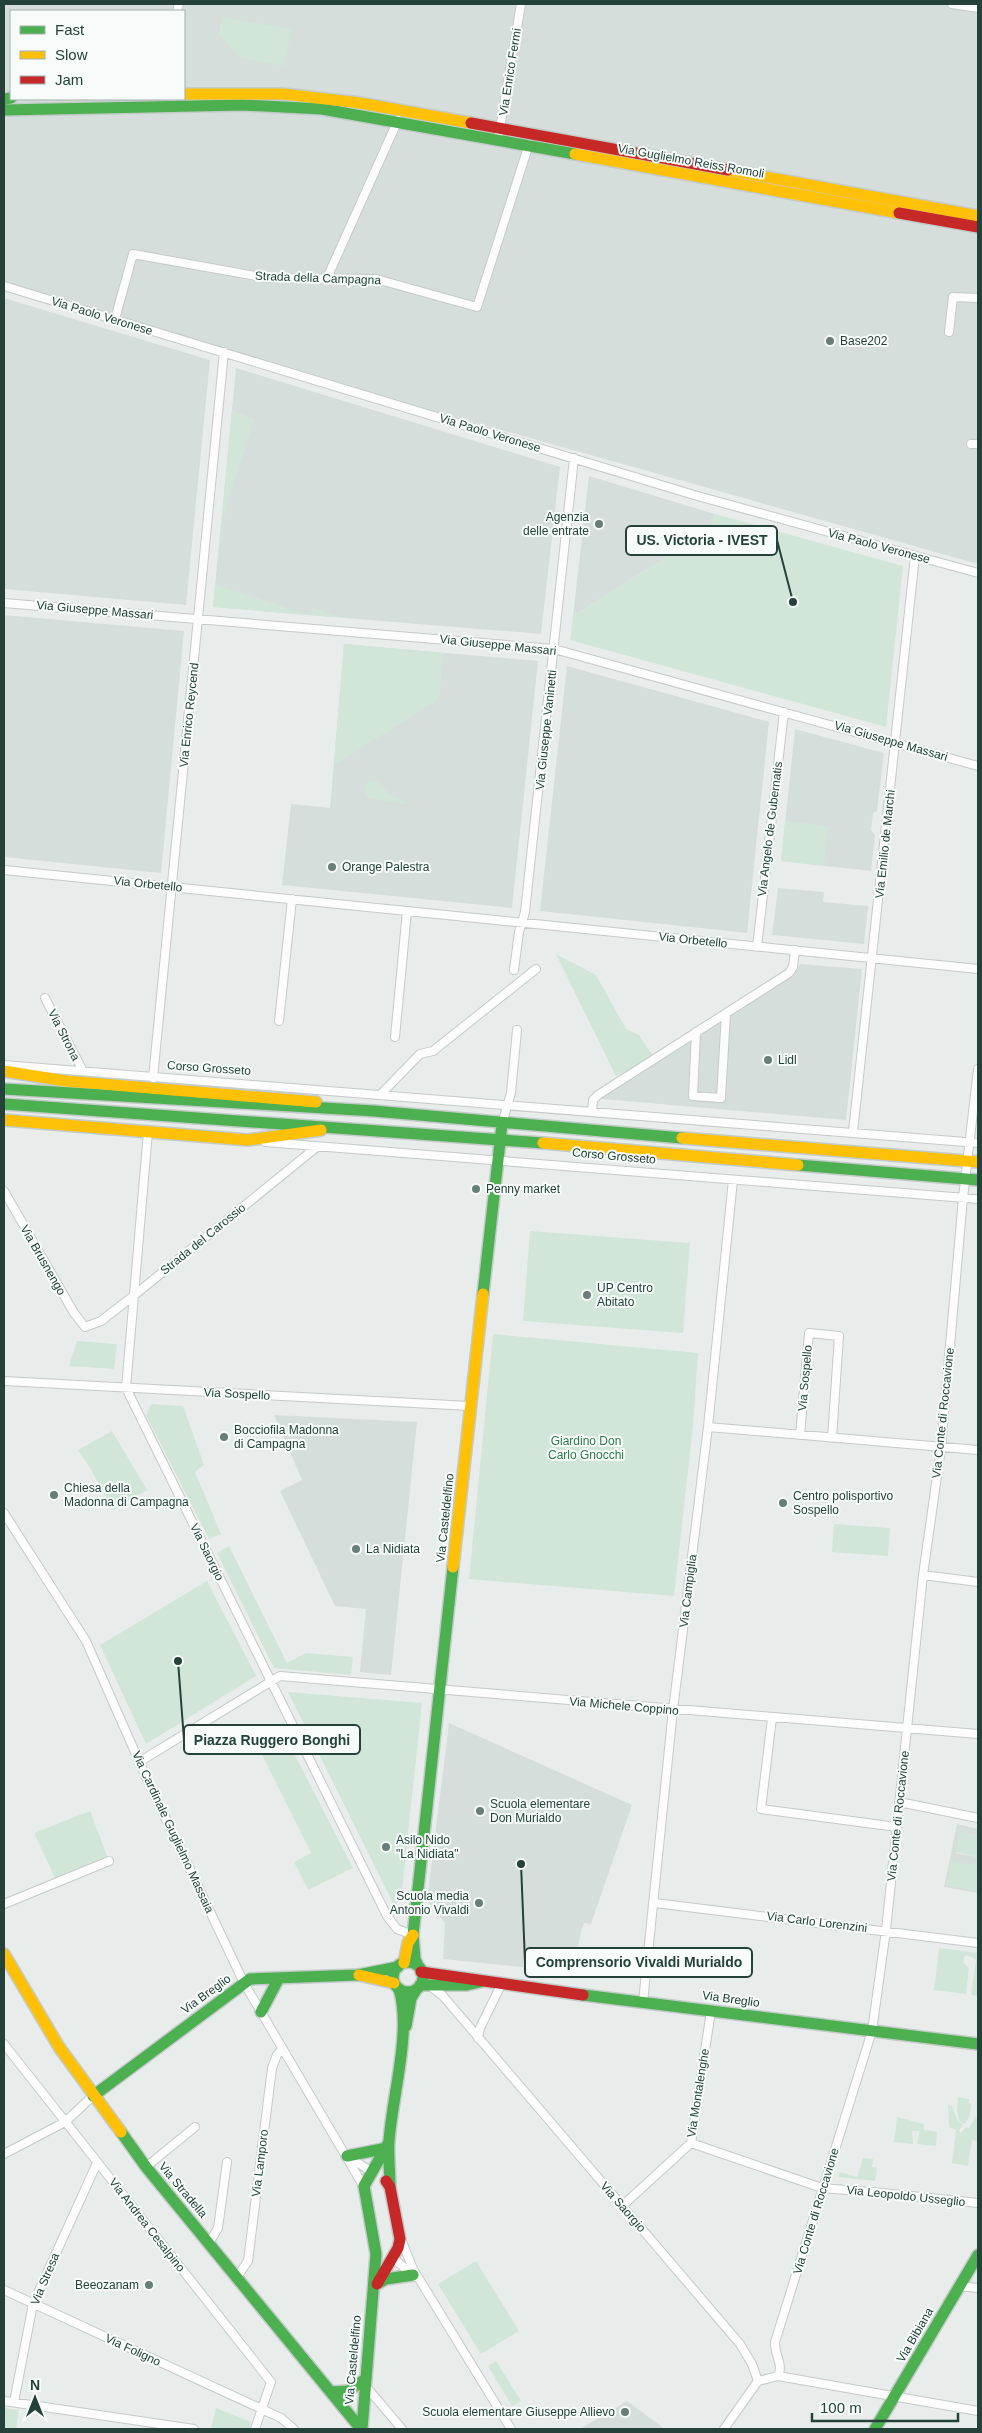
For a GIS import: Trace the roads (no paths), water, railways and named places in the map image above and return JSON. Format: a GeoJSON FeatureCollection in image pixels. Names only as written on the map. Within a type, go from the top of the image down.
{"type":"FeatureCollection","features":[{"type":"Feature","properties":{"kind":"main road","name":"Via Guglielmo Reiss Romoli"},"geometry":{"type":"LineString","coordinates":[[185,94],[290,94],[978,227]]}},
{"type":"Feature","properties":{"kind":"main road","name":"Via Guglielmo Reiss Romoli"},"geometry":{"type":"LineString","coordinates":[[4,110],[163,103],[283,106],[399,116]]}},
{"type":"Feature","properties":{"kind":"main road","name":"Via Guglielmo Reiss Romoli"},"geometry":{"type":"LineString","coordinates":[[530,140],[978,216]]}},
{"type":"Feature","properties":{"kind":"main road","name":"Corso Grosseto"},"geometry":{"type":"LineString","coordinates":[[4,1072],[66,1081],[334,1104],[370,1110]]}},
{"type":"Feature","properties":{"kind":"main road","name":"Corso Grosseto"},"geometry":{"type":"LineString","coordinates":[[4,1089],[370,1110],[502,1124],[973,1162]]}},
{"type":"Feature","properties":{"kind":"main road","name":"Corso Grosseto"},"geometry":{"type":"LineString","coordinates":[[4,1104],[348,1127],[978,1180]]}},
{"type":"Feature","properties":{"kind":"main road","name":"Corso Grosseto"},"geometry":{"type":"LineString","coordinates":[[4,1120],[248,1140],[348,1127]]}},
{"type":"Feature","properties":{"kind":"main road","name":"Via Casteldelfino"},"geometry":{"type":"LineString","coordinates":[[420,1969],[415,1961],[416,1944],[413,1935],[502,1124]]}},
{"type":"Feature","properties":{"kind":"main road","name":"Via Casteldelfino"},"geometry":{"type":"LineString","coordinates":[[401,1965],[408,1943],[413,1935]]}},
{"type":"Feature","properties":{"kind":"main road","name":"Via Stradella"},"geometry":{"type":"LineString","coordinates":[[4,1954],[59,2047],[146,2167],[210,2242],[362,2429]]}},
{"type":"Feature","properties":{"kind":"main road"},"geometry":{"type":"LineString","coordinates":[[400,2237],[390,2187],[388,2145],[402,2035],[402,1999],[393,1975],[401,1965],[411,1963],[420,1969],[420,1986],[411,1998],[408,2023],[402,2035]]}},
{"type":"Feature","properties":{"kind":"main road","name":"Via Breglio"},"geometry":{"type":"LineString","coordinates":[[93,2096],[250,1979],[358,1975],[401,1965]]}},
{"type":"Feature","properties":{"kind":"main road","name":"Via Breglio"},"geometry":{"type":"LineString","coordinates":[[420,1969],[501,1985],[978,2044]]}},
{"type":"Feature","properties":{"kind":"main road","name":"Via Breglio"},"geometry":{"type":"LineString","coordinates":[[358,1975],[397,1986]]}},
{"type":"Feature","properties":{"kind":"main road"},"geometry":{"type":"LineString","coordinates":[[261,2012],[279,1978]]}},
{"type":"Feature","properties":{"kind":"main road","name":"Via Breglio"},"geometry":{"type":"LineString","coordinates":[[420,1986],[468,1985],[480,1982]]}},
{"type":"Feature","properties":{"kind":"main road"},"geometry":{"type":"LineString","coordinates":[[397,1986],[408,1992],[420,1986]]}},
{"type":"Feature","properties":{"kind":"main road"},"geometry":{"type":"LineString","coordinates":[[344,2154],[388,2145]]}},
{"type":"Feature","properties":{"kind":"main road"},"geometry":{"type":"LineString","coordinates":[[388,2145],[369,2182],[375,2244],[379,2251],[391,2254]]}},
{"type":"Feature","properties":{"kind":"main road"},"geometry":{"type":"LineString","coordinates":[[369,2182],[390,2187]]}},
{"type":"Feature","properties":{"kind":"main road","name":"Via Casteldelfino"},"geometry":{"type":"LineString","coordinates":[[375,2288],[400,2237]]}},
{"type":"Feature","properties":{"kind":"main road","name":"Via Casteldelfino"},"geometry":{"type":"LineString","coordinates":[[362,2429],[364,2382],[375,2288],[375,2244]]}},
{"type":"Feature","properties":{"kind":"main road","name":"Via Bibiana"},"geometry":{"type":"LineString","coordinates":[[875,2429],[978,2256]]}},
{"type":"Feature","properties":{"kind":"main road"},"geometry":{"type":"LineString","coordinates":[[375,2288],[386,2279],[413,2275]]}},
{"type":"Feature","properties":{"kind":"main road"},"geometry":{"type":"LineString","coordinates":[[331,2392],[348,2391],[364,2382]]}},
{"type":"Feature","properties":{"kind":"street","name":"Via Enrico Fermi"},"geometry":{"type":"LineString","coordinates":[[499,134],[521,4]]}},
{"type":"Feature","properties":{"kind":"street"},"geometry":{"type":"LineString","coordinates":[[952,4],[978,8]]}},
{"type":"Feature","properties":{"kind":"street"},"geometry":{"type":"LineString","coordinates":[[327,278],[399,116]]}},
{"type":"Feature","properties":{"kind":"street","name":"Strada della Campagna"},"geometry":{"type":"LineString","coordinates":[[115,319],[133,254],[267,278],[389,281],[477,307],[530,140]]}},
{"type":"Feature","properties":{"kind":"street","name":"Via Paolo Veronese"},"geometry":{"type":"LineString","coordinates":[[4,286],[711,500],[978,573]]}},
{"type":"Feature","properties":{"kind":"street"},"geometry":{"type":"LineString","coordinates":[[949,332],[953,297],[978,298]]}},
{"type":"Feature","properties":{"kind":"street","name":"Via Enrico Reycend"},"geometry":{"type":"LineString","coordinates":[[153,1078],[224,352]]}},
{"type":"Feature","properties":{"kind":"street","name":"Via Giuseppe Vaninetti"},"geometry":{"type":"LineString","coordinates":[[514,970],[525,912],[574,458]]}},
{"type":"Feature","properties":{"kind":"street","name":"Via Emilio de Marchi"},"geometry":{"type":"LineString","coordinates":[[853,1132],[896,742],[914,556]]}},
{"type":"Feature","properties":{"kind":"street","name":"Via Giuseppe Massari"},"geometry":{"type":"LineString","coordinates":[[4,603],[554,649],[978,766]]}},
{"type":"Feature","properties":{"kind":"street","name":"Via Angelo de Gubernatis"},"geometry":{"type":"LineString","coordinates":[[757,947],[784,712]]}},
{"type":"Feature","properties":{"kind":"street","name":"Via Orbetello"},"geometry":{"type":"LineString","coordinates":[[4,870],[978,969]]}},
{"type":"Feature","properties":{"kind":"street"},"geometry":{"type":"LineString","coordinates":[[279,1021],[292,899]]}},
{"type":"Feature","properties":{"kind":"street"},"geometry":{"type":"LineString","coordinates":[[395,1037],[407,911]]}},
{"type":"Feature","properties":{"kind":"street"},"geometry":{"type":"LineString","coordinates":[[592,1112],[595,1097],[789,973],[793,967],[795,950]]}},
{"type":"Feature","properties":{"kind":"street"},"geometry":{"type":"LineString","coordinates":[[380,1094],[420,1054],[433,1051],[536,970]]}},
{"type":"Feature","properties":{"kind":"street","name":"Via Strona"},"geometry":{"type":"LineString","coordinates":[[45,998],[83,1071]]}},
{"type":"Feature","properties":{"kind":"street"},"geometry":{"type":"LineString","coordinates":[[696,1032],[693,1096],[721,1098],[726,1014]]}},
{"type":"Feature","properties":{"kind":"street"},"geometry":{"type":"LineString","coordinates":[[508,1105],[517,1030]]}},
{"type":"Feature","properties":{"kind":"street","name":"Corso Grosseto"},"geometry":{"type":"LineString","coordinates":[[4,1065],[974,1143]]}},
{"type":"Feature","properties":{"kind":"street","name":"Via Conte di Roccavione"},"geometry":{"type":"LineString","coordinates":[[778,2376],[781,2369],[776,2354],[775,2342],[872,2031],[886,1930],[923,1576],[941,1448],[963,1198],[966,1179],[973,1162],[978,1069]]}},
{"type":"Feature","properties":{"kind":"street","name":"Via Casteldelfino"},"geometry":{"type":"LineString","coordinates":[[502,1124],[508,1105]]}},
{"type":"Feature","properties":{"kind":"street"},"geometry":{"type":"LineString","coordinates":[[126,1388],[132,1297],[148,1132]]}},
{"type":"Feature","properties":{"kind":"street","name":"Corso Grosseto"},"geometry":{"type":"LineString","coordinates":[[248,1140],[978,1199]]}},
{"type":"Feature","properties":{"kind":"street","name":"Strada del Carossio"},"geometry":{"type":"LineString","coordinates":[[85,1327],[101,1321],[132,1297],[318,1146]]}},
{"type":"Feature","properties":{"kind":"street","name":"Via Campiglia"},"geometry":{"type":"LineString","coordinates":[[643,2002],[674,1710],[708,1427],[733,1180]]}},
{"type":"Feature","properties":{"kind":"street","name":"Via Brusnengo"},"geometry":{"type":"LineString","coordinates":[[4,1191],[74,1313],[85,1327]]}},
{"type":"Feature","properties":{"kind":"street","name":"Via Sospello"},"geometry":{"type":"LineString","coordinates":[[800,1435],[809,1333],[839,1336],[832,1438]]}},
{"type":"Feature","properties":{"kind":"street","name":"Via Sospello"},"geometry":{"type":"LineString","coordinates":[[4,1381],[470,1406]]}},
{"type":"Feature","properties":{"kind":"street","name":"Via Saorgio"},"geometry":{"type":"LineString","coordinates":[[126,1388],[387,1916],[397,1929],[413,1935]]}},
{"type":"Feature","properties":{"kind":"street"},"geometry":{"type":"LineString","coordinates":[[708,1427],[978,1450]]}},
{"type":"Feature","properties":{"kind":"street","name":"Via Cardinale Guglielmo Massaia"},"geometry":{"type":"LineString","coordinates":[[4,1513],[7,1526],[86,1641],[139,1762],[244,1983],[344,2154],[369,2182]]}},
{"type":"Feature","properties":{"kind":"street"},"geometry":{"type":"LineString","coordinates":[[923,1576],[978,1582]]}},
{"type":"Feature","properties":{"kind":"street","name":"Via Michele Coppino"},"geometry":{"type":"LineString","coordinates":[[272,1681],[280,1676],[907,1730],[978,1734]]}},
{"type":"Feature","properties":{"kind":"street"},"geometry":{"type":"LineString","coordinates":[[139,1762],[272,1681]]}},
{"type":"Feature","properties":{"kind":"street"},"geometry":{"type":"LineString","coordinates":[[772,1718],[761,1808],[896,1828]]}},
{"type":"Feature","properties":{"kind":"street"},"geometry":{"type":"LineString","coordinates":[[899,1802],[978,1818]]}},
{"type":"Feature","properties":{"kind":"street"},"geometry":{"type":"LineString","coordinates":[[4,1904],[109,1861]]}},
{"type":"Feature","properties":{"kind":"street","name":"Via Carlo Lorenzini"},"geometry":{"type":"LineString","coordinates":[[655,1903],[886,1930],[978,1943]]}},
{"type":"Feature","properties":{"kind":"street"},"geometry":{"type":"LineString","coordinates":[[478,2038],[480,2028],[501,1985]]}},
{"type":"Feature","properties":{"kind":"street","name":"Via Saorgio"},"geometry":{"type":"LineString","coordinates":[[420,1986],[438,1991],[622,2206],[740,2344],[752,2364],[758,2381]]}},
{"type":"Feature","properties":{"kind":"street","name":"Via Montalenghe"},"geometry":{"type":"LineString","coordinates":[[622,2206],[691,2143],[711,2011]]}},
{"type":"Feature","properties":{"kind":"street","name":"Via Andrea Cesalpino"},"geometry":{"type":"LineString","coordinates":[[4,2044],[272,2382],[262,2410]]}},
{"type":"Feature","properties":{"kind":"street","name":"Via Lamporo"},"geometry":{"type":"LineString","coordinates":[[237,2277],[248,2260],[272,2068],[277,2055],[282,2049]]}},
{"type":"Feature","properties":{"kind":"street"},"geometry":{"type":"LineString","coordinates":[[4,2154],[65,2122],[93,2096]]}},
{"type":"Feature","properties":{"kind":"street"},"geometry":{"type":"LineString","coordinates":[[146,2167],[194,2127]]}},
{"type":"Feature","properties":{"kind":"street","name":"Via Leopoldo Usseglio"},"geometry":{"type":"LineString","coordinates":[[691,2143],[822,2188],[882,2192],[978,2204]]}},
{"type":"Feature","properties":{"kind":"street","name":"Via Cardinale Guglielmo Massaia"},"geometry":{"type":"LineString","coordinates":[[344,2154],[369,2182]]}},
{"type":"Feature","properties":{"kind":"street"},"geometry":{"type":"LineString","coordinates":[[210,2242],[218,2228],[226,2162]]}},
{"type":"Feature","properties":{"kind":"street","name":"Via Stresa"},"geometry":{"type":"LineString","coordinates":[[14,2402],[33,2304],[98,2163]]}},
{"type":"Feature","properties":{"kind":"street"},"geometry":{"type":"LineString","coordinates":[[400,2237],[409,2262],[512,2429]]}},
{"type":"Feature","properties":{"kind":"street"},"geometry":{"type":"LineString","coordinates":[[391,2254],[423,2285]]}},
{"type":"Feature","properties":{"kind":"street"},"geometry":{"type":"LineString","coordinates":[[960,2286],[978,2288]]}},
{"type":"Feature","properties":{"kind":"street","name":"Via Foligno"},"geometry":{"type":"LineString","coordinates":[[4,2290],[281,2418],[294,2429]]}},
{"type":"Feature","properties":{"kind":"street"},"geometry":{"type":"LineString","coordinates":[[724,2429],[758,2381],[778,2376],[978,2411]]}},
{"type":"Feature","properties":{"kind":"street"},"geometry":{"type":"LineString","coordinates":[[364,2382],[402,2429]]}},
{"type":"Feature","properties":{"kind":"street"},"geometry":{"type":"LineString","coordinates":[[4,2401],[194,2429]]}},
{"type":"Feature","properties":{"kind":"street"},"geometry":{"type":"LineString","coordinates":[[255,2429],[262,2410]]}},
{"type":"Feature","properties":{"kind":"place","name":"Base202"},"geometry":{"type":"Point","coordinates":[830,341]}},
{"type":"Feature","properties":{"kind":"place","name":"Agenzia delle entrate"},"geometry":{"type":"Point","coordinates":[599,524]}},
{"type":"Feature","properties":{"kind":"place","name":"US. Victoria - IVEST"},"geometry":{"type":"Point","coordinates":[793,602]}},
{"type":"Feature","properties":{"kind":"place","name":"Orange Palestra"},"geometry":{"type":"Point","coordinates":[332,867]}},
{"type":"Feature","properties":{"kind":"place","name":"Lidl"},"geometry":{"type":"Point","coordinates":[768,1060]}},
{"type":"Feature","properties":{"kind":"place","name":"Penny market"},"geometry":{"type":"Point","coordinates":[476,1189]}},
{"type":"Feature","properties":{"kind":"place","name":"UP Centro Abitato"},"geometry":{"type":"Point","coordinates":[587,1295]}},
{"type":"Feature","properties":{"kind":"place","name":"Bocciofila Madonna di Campagna"},"geometry":{"type":"Point","coordinates":[224,1437]}},
{"type":"Feature","properties":{"kind":"place","name":"Chiesa della Madonna di Campagna"},"geometry":{"type":"Point","coordinates":[54,1495]}},
{"type":"Feature","properties":{"kind":"place","name":"Centro polisportivo Sospello"},"geometry":{"type":"Point","coordinates":[783,1503]}},
{"type":"Feature","properties":{"kind":"place","name":"La Nidiata"},"geometry":{"type":"Point","coordinates":[356,1549]}},
{"type":"Feature","properties":{"kind":"place","name":"Piazza Ruggero Bonghi"},"geometry":{"type":"Point","coordinates":[178,1661]}},
{"type":"Feature","properties":{"kind":"place","name":"Scuola elementare Don Murialdo"},"geometry":{"type":"Point","coordinates":[480,1811]}},
{"type":"Feature","properties":{"kind":"place","name":"Asilo Nido \"La Nidiata\""},"geometry":{"type":"Point","coordinates":[386,1847]}},
{"type":"Feature","properties":{"kind":"place","name":"Comprensorio Vivaldi Murialdo"},"geometry":{"type":"Point","coordinates":[521,1864]}},
{"type":"Feature","properties":{"kind":"place","name":"Scuola media Antonio Vivaldi"},"geometry":{"type":"Point","coordinates":[479,1903]}},
{"type":"Feature","properties":{"kind":"place","name":"Beeozanam"},"geometry":{"type":"Point","coordinates":[149,2285]}},
{"type":"Feature","properties":{"kind":"place","name":"Scuola elementare Giuseppe Allievo"},"geometry":{"type":"Point","coordinates":[625,2412]}},
{"type":"Feature","properties":{"kind":"park label","name":"Giardino Don Carlo Gnocchi"},"geometry":{"type":"Point","coordinates":[586,1448]}}]}
